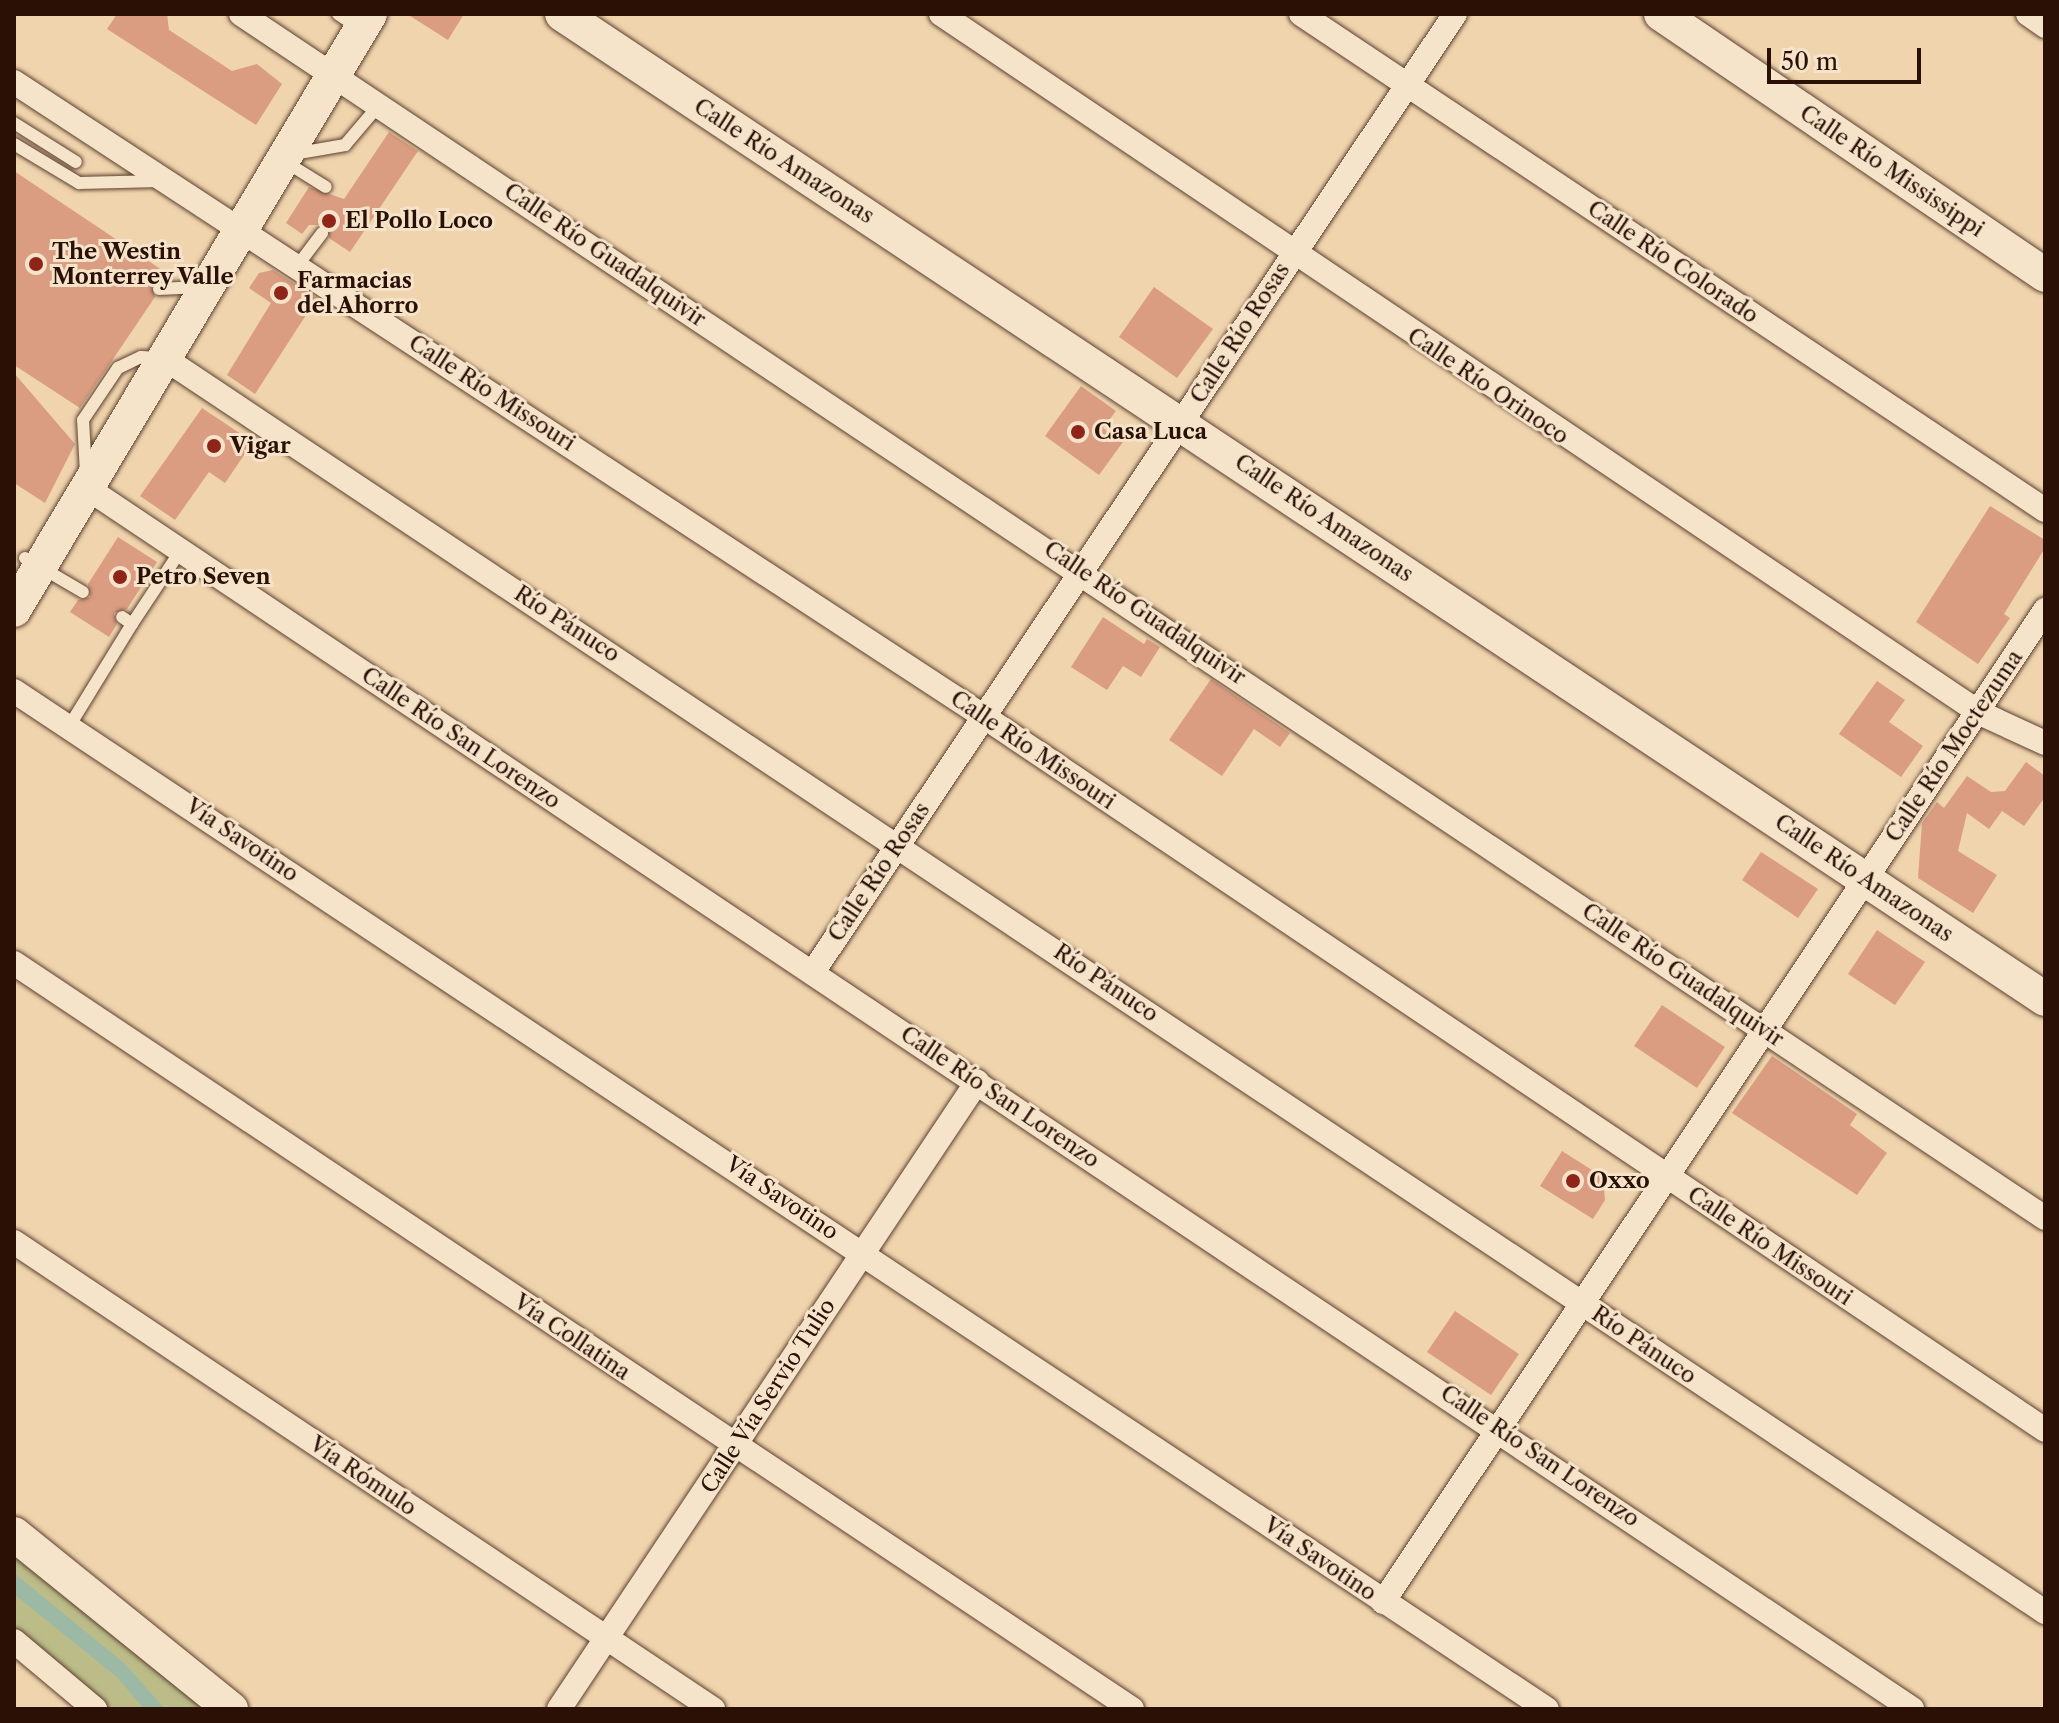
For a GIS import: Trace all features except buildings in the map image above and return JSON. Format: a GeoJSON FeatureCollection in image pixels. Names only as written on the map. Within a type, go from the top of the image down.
{"type":"FeatureCollection","features":[{"type":"Feature","properties":{"kind":"street","name":"Calle Río Guadalquivir"},"geometry":{"type":"LineString","coordinates":[[241,14],[1081,570],[2045,1218]]}},
{"type":"Feature","properties":{"kind":"street","name":"Calle Río Amazonas"},"geometry":{"type":"LineString","coordinates":[[562,14],[1181,422],[2045,999]]}},
{"type":"Feature","properties":{"kind":"street","name":"Calle Río Orinoco"},"geometry":{"type":"LineString","coordinates":[[941,14],[1292,255],[1980,713],[2045,743]]}},
{"type":"Feature","properties":{"kind":"street","name":"Calle Río Colorado"},"geometry":{"type":"LineString","coordinates":[[1301,14],[2045,510]]}},
{"type":"Feature","properties":{"kind":"street","name":"Calle Río Rosas"},"geometry":{"type":"LineString","coordinates":[[813,972],[1455,14]]}},
{"type":"Feature","properties":{"kind":"street","name":"Calle Río Mississippi"},"geometry":{"type":"LineString","coordinates":[[1661,14],[2045,275]]}},
{"type":"Feature","properties":{"kind":"street"},"geometry":{"type":"LineString","coordinates":[[2028,14],[2045,26]]}},
{"type":"Feature","properties":{"kind":"street"},"geometry":{"type":"LineString","coordinates":[[14,610],[32,563],[164,358],[334,75],[356,19]]}},
{"type":"Feature","properties":{"kind":"street","name":"Calle Río Missouri"},"geometry":{"type":"LineString","coordinates":[[14,82],[983,716],[2045,1430]]}},
{"type":"Feature","properties":{"kind":"street","name":"Río Pánuco"},"geometry":{"type":"LineString","coordinates":[[164,358],[898,843],[2045,1612]]}},
{"type":"Feature","properties":{"kind":"street","name":"Calle Río San Lorenzo"},"geometry":{"type":"LineString","coordinates":[[68,508],[181,550],[1497,1426],[1912,1709]]}},
{"type":"Feature","properties":{"kind":"street","name":"Calle Río Moctezuma"},"geometry":{"type":"LineString","coordinates":[[1383,1602],[1864,877],[1980,713],[2045,610]]}},
{"type":"Feature","properties":{"kind":"street","name":"Vía Savotino"},"geometry":{"type":"LineString","coordinates":[[14,691],[70,725],[1547,1709]]}},
{"type":"Feature","properties":{"kind":"street","name":"Vía Collatina"},"geometry":{"type":"LineString","coordinates":[[14,963],[735,1447],[1132,1709]]}},
{"type":"Feature","properties":{"kind":"street","name":"Calle Vía Servio Tulio"},"geometry":{"type":"LineString","coordinates":[[559,1709],[977,1082]]}},
{"type":"Feature","properties":{"kind":"street","name":"Vía Rómulo"},"geometry":{"type":"LineString","coordinates":[[14,1242],[713,1709]]}},
{"type":"Feature","properties":{"kind":"street"},"geometry":{"type":"LineString","coordinates":[[14,1534],[231,1709]]}},
{"type":"Feature","properties":{"kind":"street"},"geometry":{"type":"LineString","coordinates":[[14,1641],[95,1709]]}},
{"type":"Feature","properties":{"kind":"lane"},"geometry":{"type":"LineString","coordinates":[[284,158],[345,145],[379,105]]}},
{"type":"Feature","properties":{"kind":"lane"},"geometry":{"type":"LineString","coordinates":[[14,123],[76,162]]}},
{"type":"Feature","properties":{"kind":"lane"},"geometry":{"type":"LineString","coordinates":[[14,144],[79,183],[168,180]]}},
{"type":"Feature","properties":{"kind":"lane"},"geometry":{"type":"LineString","coordinates":[[284,158],[326,187]]}},
{"type":"Feature","properties":{"kind":"lane"},"geometry":{"type":"LineString","coordinates":[[298,265],[322,233]]}},
{"type":"Feature","properties":{"kind":"lane"},"geometry":{"type":"LineString","coordinates":[[159,289],[207,287]]}},
{"type":"Feature","properties":{"kind":"lane"},"geometry":{"type":"LineString","coordinates":[[70,725],[127,620],[181,550]]}},
{"type":"Feature","properties":{"kind":"lane"},"geometry":{"type":"LineString","coordinates":[[32,563],[83,592]]}},
{"type":"Feature","properties":{"kind":"green space"},"geometry":{"type":"Polygon","coordinates":[[[14,1534],[231,1709],[95,1709],[14,1641],[14,1534]]]}},
{"type":"Feature","properties":{"kind":"shaded area"},"geometry":{"type":"Polygon","coordinates":[[[14,1573],[125,1664],[165,1709],[144,1709],[118,1678],[14,1594],[14,1573]]]}},
{"type":"Feature","properties":{"kind":"place","name":"El Pollo Loco"},"geometry":{"type":"Point","coordinates":[329,221]}},
{"type":"Feature","properties":{"kind":"place","name":"The Westin Monterrey Valle"},"geometry":{"type":"Point","coordinates":[36,264]}},
{"type":"Feature","properties":{"kind":"place","name":"Farmacias del Ahorro"},"geometry":{"type":"Point","coordinates":[281,293]}},
{"type":"Feature","properties":{"kind":"place","name":"Casa Luca"},"geometry":{"type":"Point","coordinates":[1078,432]}},
{"type":"Feature","properties":{"kind":"place","name":"Vigar"},"geometry":{"type":"Point","coordinates":[214,446]}},
{"type":"Feature","properties":{"kind":"place","name":"Petro Seven"},"geometry":{"type":"Point","coordinates":[120,577]}},
{"type":"Feature","properties":{"kind":"place","name":"Oxxo"},"geometry":{"type":"Point","coordinates":[1573,1181]}}]}
